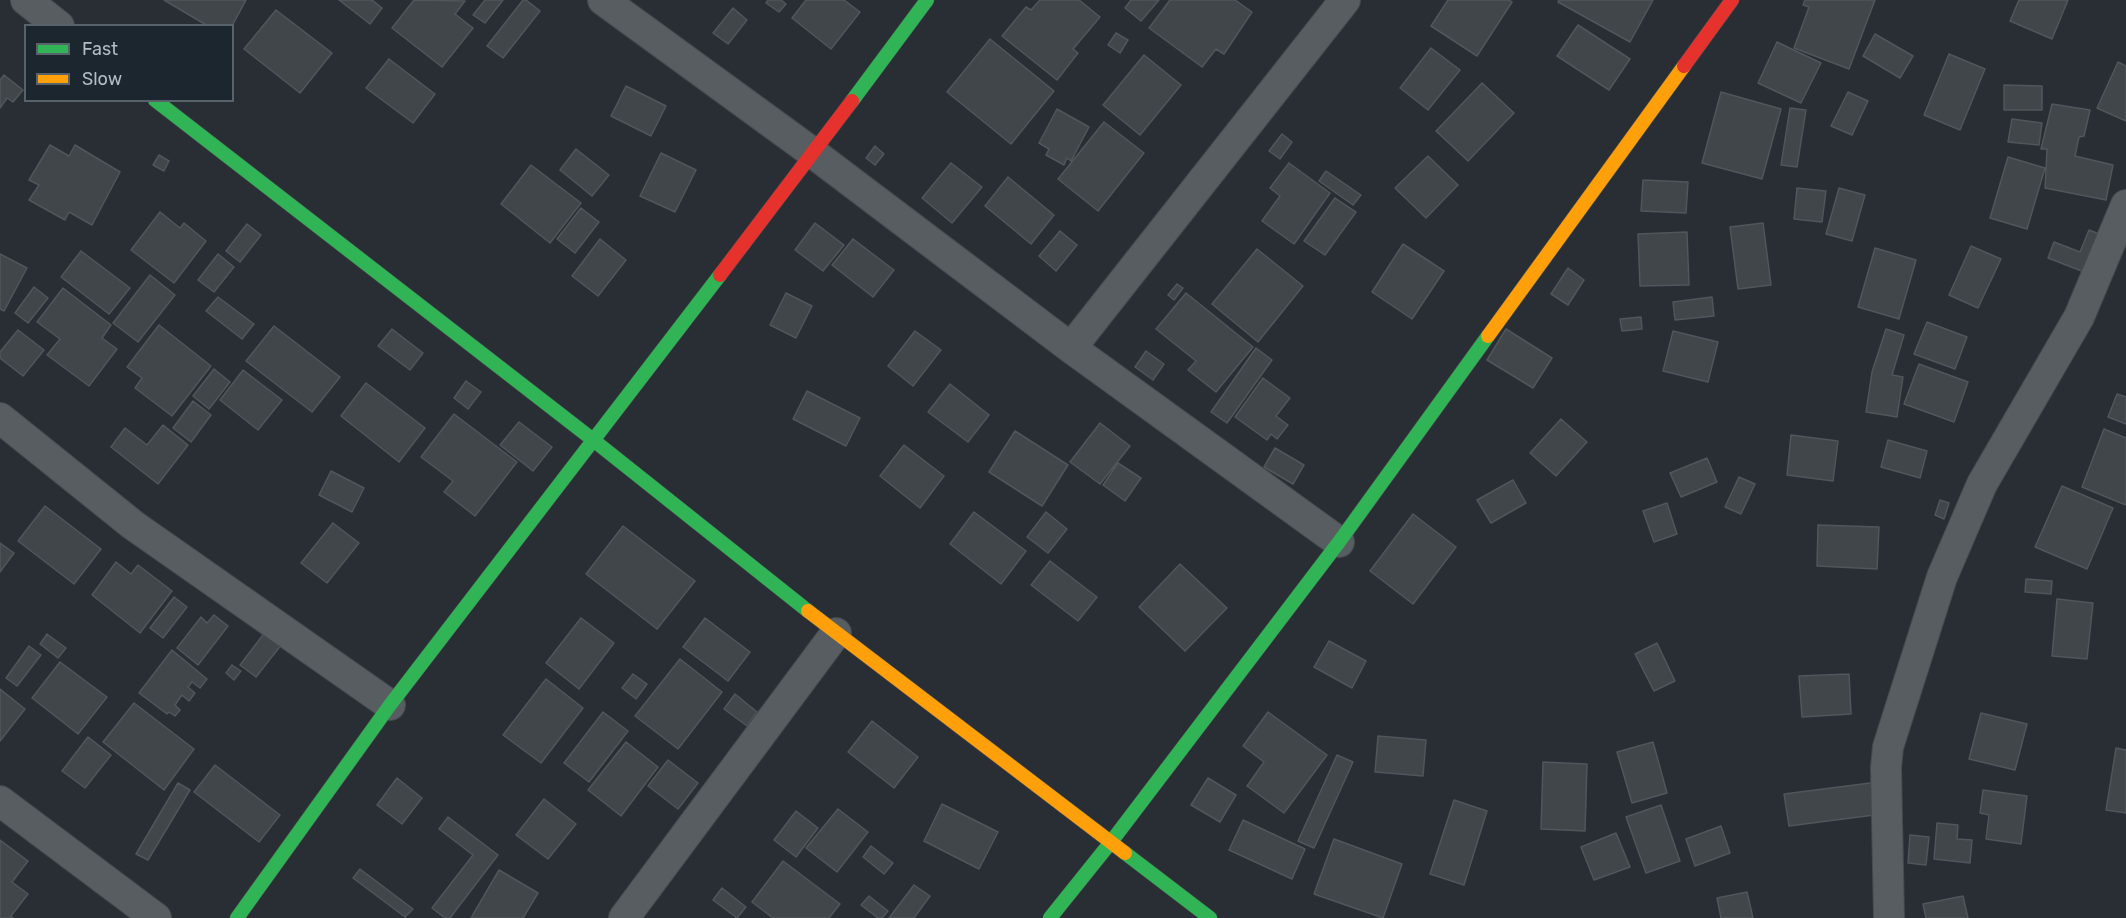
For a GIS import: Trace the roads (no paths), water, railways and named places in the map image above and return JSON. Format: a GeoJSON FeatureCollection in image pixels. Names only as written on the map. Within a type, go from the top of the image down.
{"type":"FeatureCollection","features":[{"type":"Feature","properties":{"kind":"street"},"geometry":{"type":"LineString","coordinates":[[26,0],[56,24]]}},
{"type":"Feature","properties":{"kind":"street"},"geometry":{"type":"LineString","coordinates":[[603,0],[813,153],[1071,348],[1339,542]]}},
{"type":"Feature","properties":{"kind":"street"},"geometry":{"type":"LineString","coordinates":[[237,918],[390,705],[813,153],[927,0]]}},
{"type":"Feature","properties":{"kind":"street"},"geometry":{"type":"LineString","coordinates":[[1071,348],[1345,0]]}},
{"type":"Feature","properties":{"kind":"street"},"geometry":{"type":"LineString","coordinates":[[1050,918],[1111,842],[1339,542],[1732,0]]}},
{"type":"Feature","properties":{"kind":"street"},"geometry":{"type":"LineString","coordinates":[[158,102],[592,439],[836,633],[1210,918]]}},
{"type":"Feature","properties":{"kind":"street"},"geometry":{"type":"LineString","coordinates":[[1889,918],[1886,768],[1888,747],[1942,577],[1982,484],[2079,317],[2126,205]]}},
{"type":"Feature","properties":{"kind":"street"},"geometry":{"type":"LineString","coordinates":[[0,418],[133,525],[390,705]]}},
{"type":"Feature","properties":{"kind":"street"},"geometry":{"type":"LineString","coordinates":[[624,918],[836,633]]}},
{"type":"Feature","properties":{"kind":"street"},"geometry":{"type":"LineString","coordinates":[[0,801],[156,918]]}}]}
